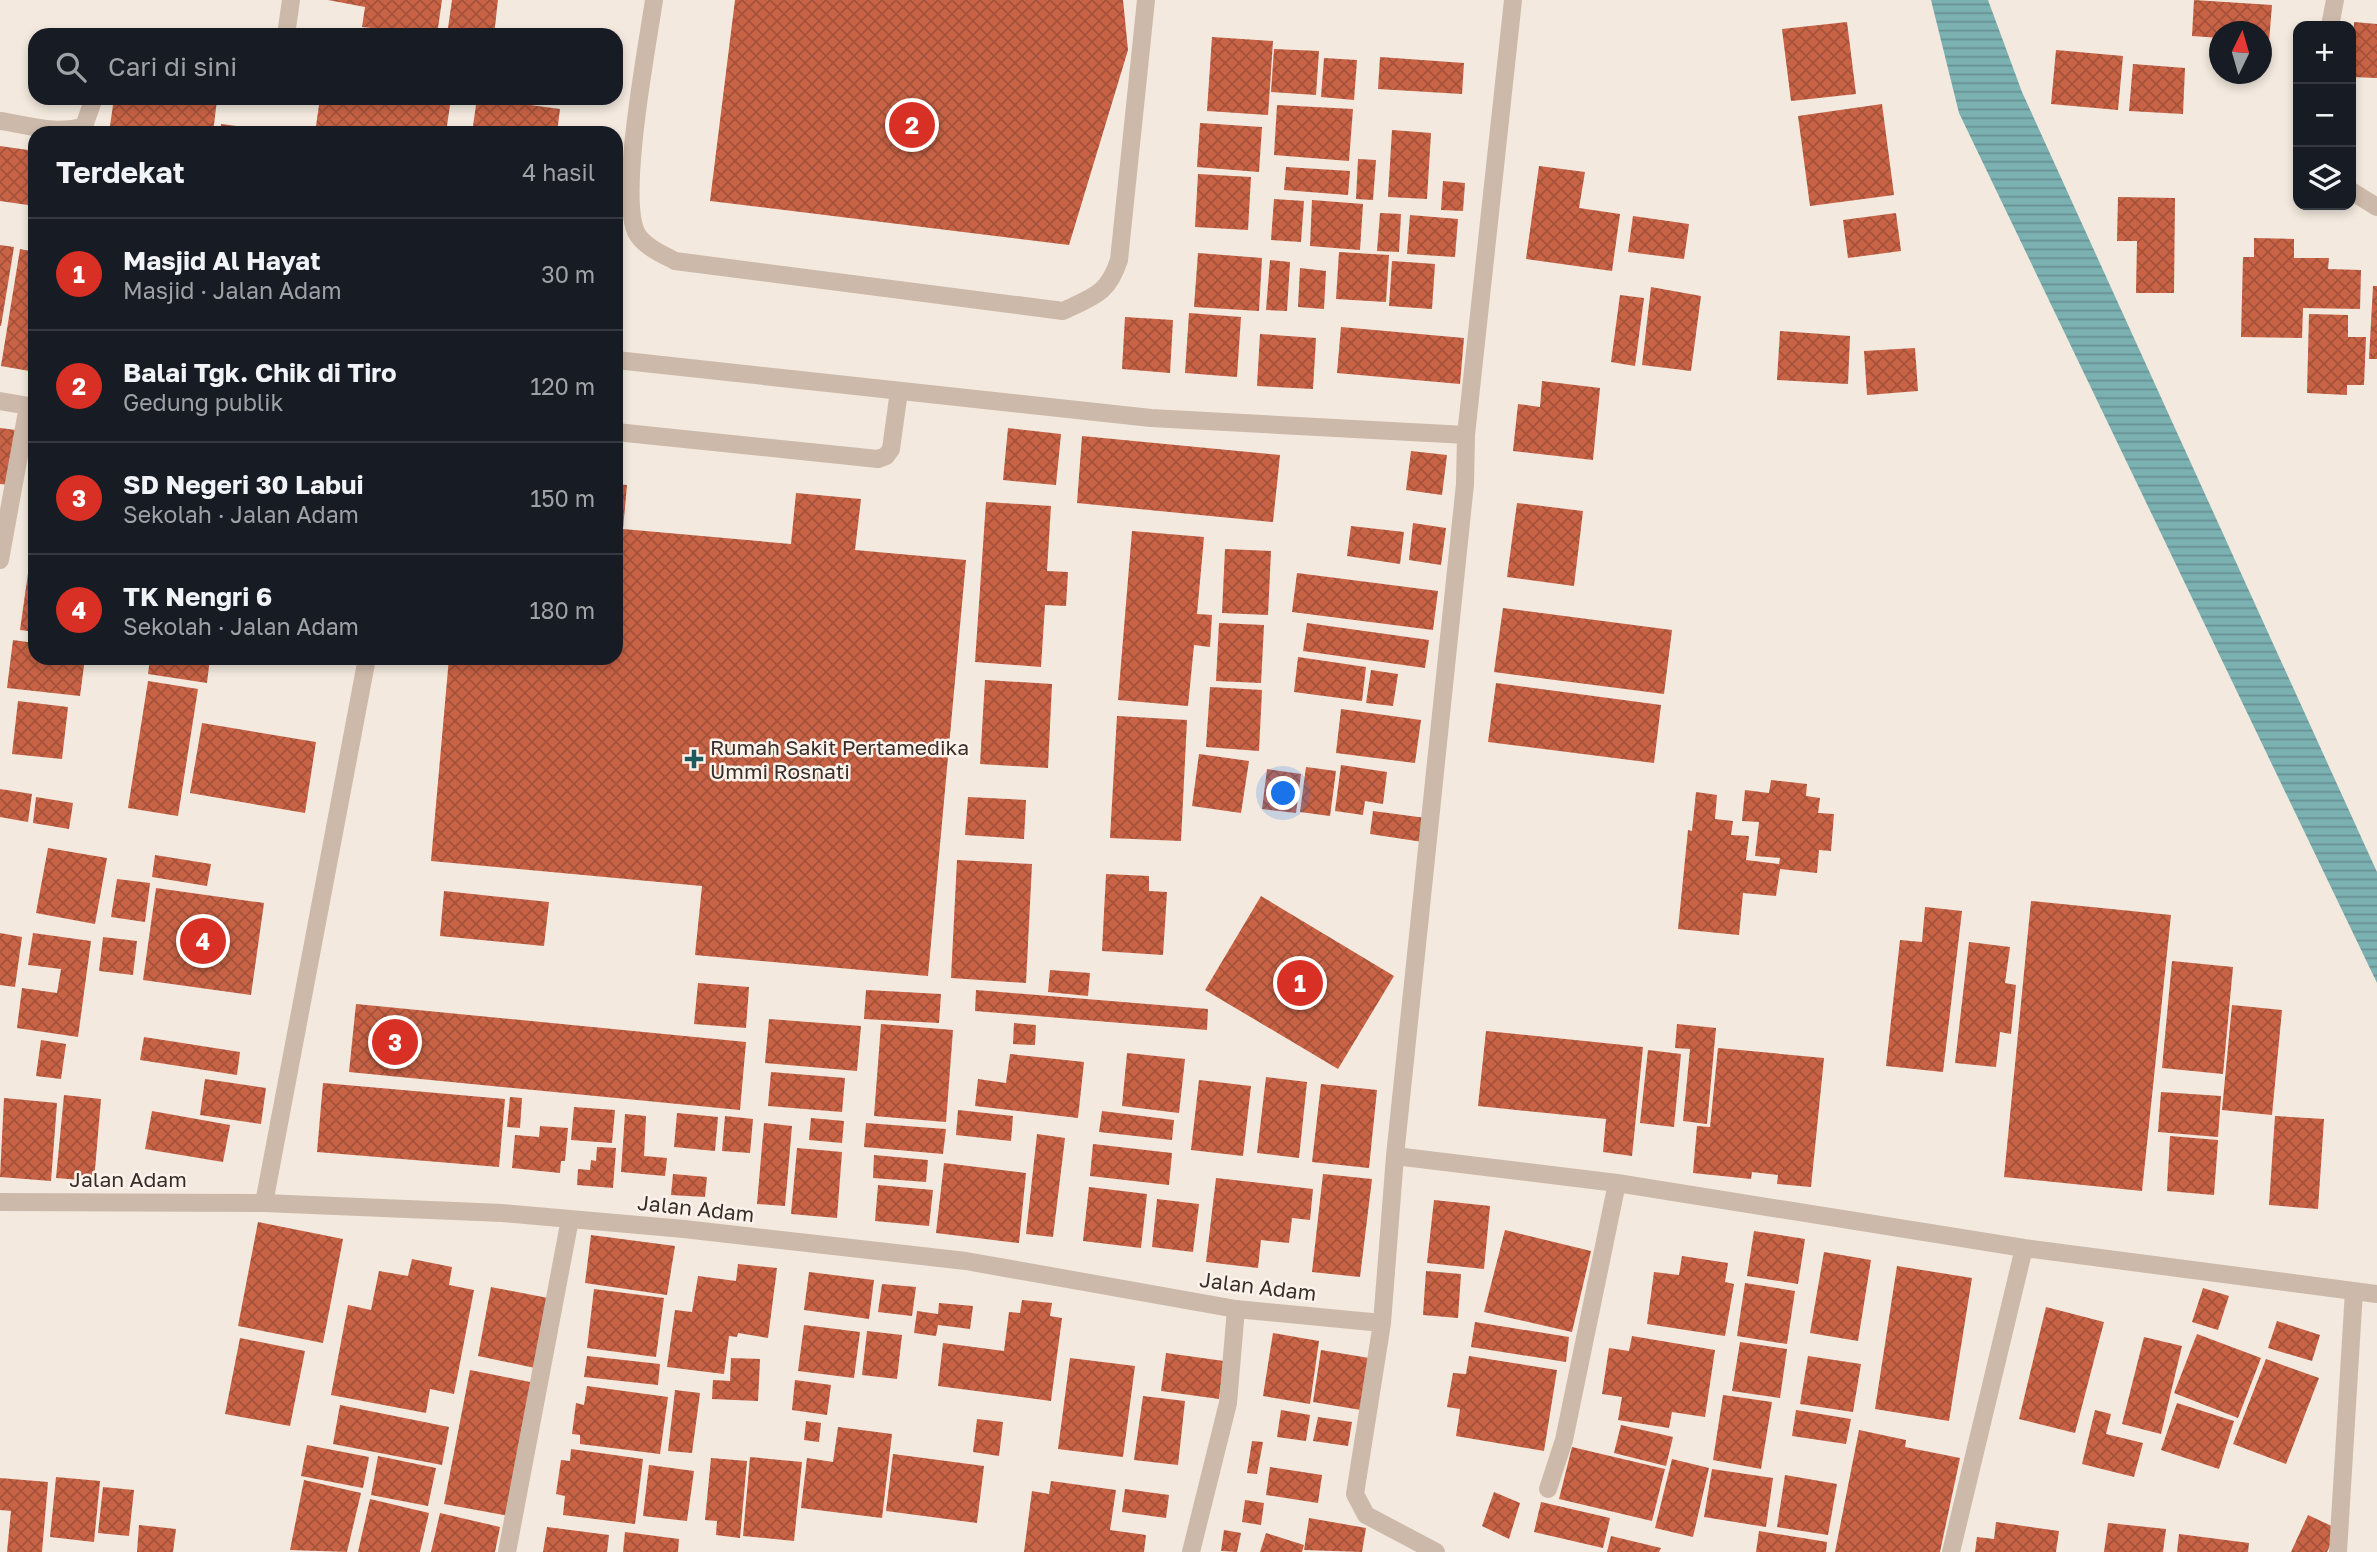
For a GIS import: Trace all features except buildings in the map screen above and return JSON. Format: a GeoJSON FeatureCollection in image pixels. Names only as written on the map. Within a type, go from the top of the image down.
{"type":"FeatureCollection","features":[{"type":"Feature","properties":{"kind":"street"},"geometry":{"type":"LineString","coordinates":[[287,28],[291,0]]}},
{"type":"Feature","properties":{"kind":"street"},"geometry":{"type":"LineString","coordinates":[[654,0],[632,168],[632,216],[637,234],[651,248],[675,261],[1063,312],[1096,295],[1112,281],[1119,260],[1146,0]]}},
{"type":"Feature","properties":{"kind":"street"},"geometry":{"type":"LineString","coordinates":[[1436,1552],[1366,1515],[1355,1494],[1382,1323],[1395,1156],[1465,484],[1466,435],[1513,0]]}},
{"type":"Feature","properties":{"kind":"street"},"geometry":{"type":"LineString","coordinates":[[2331,21],[2335,0]]}},
{"type":"Feature","properties":{"kind":"street"},"geometry":{"type":"LineString","coordinates":[[84,126],[92,105]]}},
{"type":"Feature","properties":{"kind":"street"},"geometry":{"type":"LineString","coordinates":[[0,121],[32,126]]}},
{"type":"Feature","properties":{"kind":"street"},"geometry":{"type":"LineString","coordinates":[[2356,194],[2377,207]]}},
{"type":"Feature","properties":{"kind":"street"},"geometry":{"type":"LineString","coordinates":[[623,361],[1150,418],[1466,435]]}},
{"type":"Feature","properties":{"kind":"street"},"geometry":{"type":"LineString","coordinates":[[623,433],[878,459],[886,456],[891,449],[899,390]]}},
{"type":"Feature","properties":{"kind":"street"},"geometry":{"type":"LineString","coordinates":[[0,401],[28,405]]}},
{"type":"Feature","properties":{"kind":"street"},"geometry":{"type":"LineString","coordinates":[[0,560],[28,425]]}},
{"type":"Feature","properties":{"kind":"street"},"geometry":{"type":"LineString","coordinates":[[264,1203],[366,665]]}},
{"type":"Feature","properties":{"kind":"street"},"geometry":{"type":"LineString","coordinates":[[1395,1156],[1617,1183],[2024,1248],[2377,1294]]}},
{"type":"Feature","properties":{"kind":"street"},"geometry":{"type":"LineString","coordinates":[[1548,1489],[1564,1440],[1617,1183]]}},
{"type":"Feature","properties":{"kind":"street","name":"Jalan Adam"},"geometry":{"type":"LineString","coordinates":[[0,1202],[264,1203],[570,1219],[967,1261],[1236,1309],[1382,1323]]}},
{"type":"Feature","properties":{"kind":"street"},"geometry":{"type":"LineString","coordinates":[[507,1552],[570,1219]]}},
{"type":"Feature","properties":{"kind":"street"},"geometry":{"type":"LineString","coordinates":[[1951,1552],[2024,1248]]}},
{"type":"Feature","properties":{"kind":"street"},"geometry":{"type":"LineString","coordinates":[[2338,1552],[2354,1291]]}},
{"type":"Feature","properties":{"kind":"street"},"geometry":{"type":"LineString","coordinates":[[1191,1552],[1228,1403],[1236,1309]]}},
{"type":"Feature","properties":{"kind":"water"},"geometry":{"type":"Polygon","coordinates":[[[1931,0],[1988,0],[2022,92],[2377,872],[2377,983],[1959,113],[1931,0]]]}},
{"type":"Feature","properties":{"kind":"place","name":"Balai Tgk. Chik di Tiro"},"geometry":{"type":"Point","coordinates":[912,125]}},
{"type":"Feature","properties":{"kind":"place","name":"Rumah Sakit Pertamedika Ummi Rosnati"},"geometry":{"type":"Point","coordinates":[694,759]}},
{"type":"Feature","properties":{"kind":"place","name":"TK Nengri 6"},"geometry":{"type":"Point","coordinates":[203,941]}},
{"type":"Feature","properties":{"kind":"place","name":"Masjid Al Hayat"},"geometry":{"type":"Point","coordinates":[1300,983]}},
{"type":"Feature","properties":{"kind":"place","name":"SD Negeri 30 Labui"},"geometry":{"type":"Point","coordinates":[395,1042]}}]}
